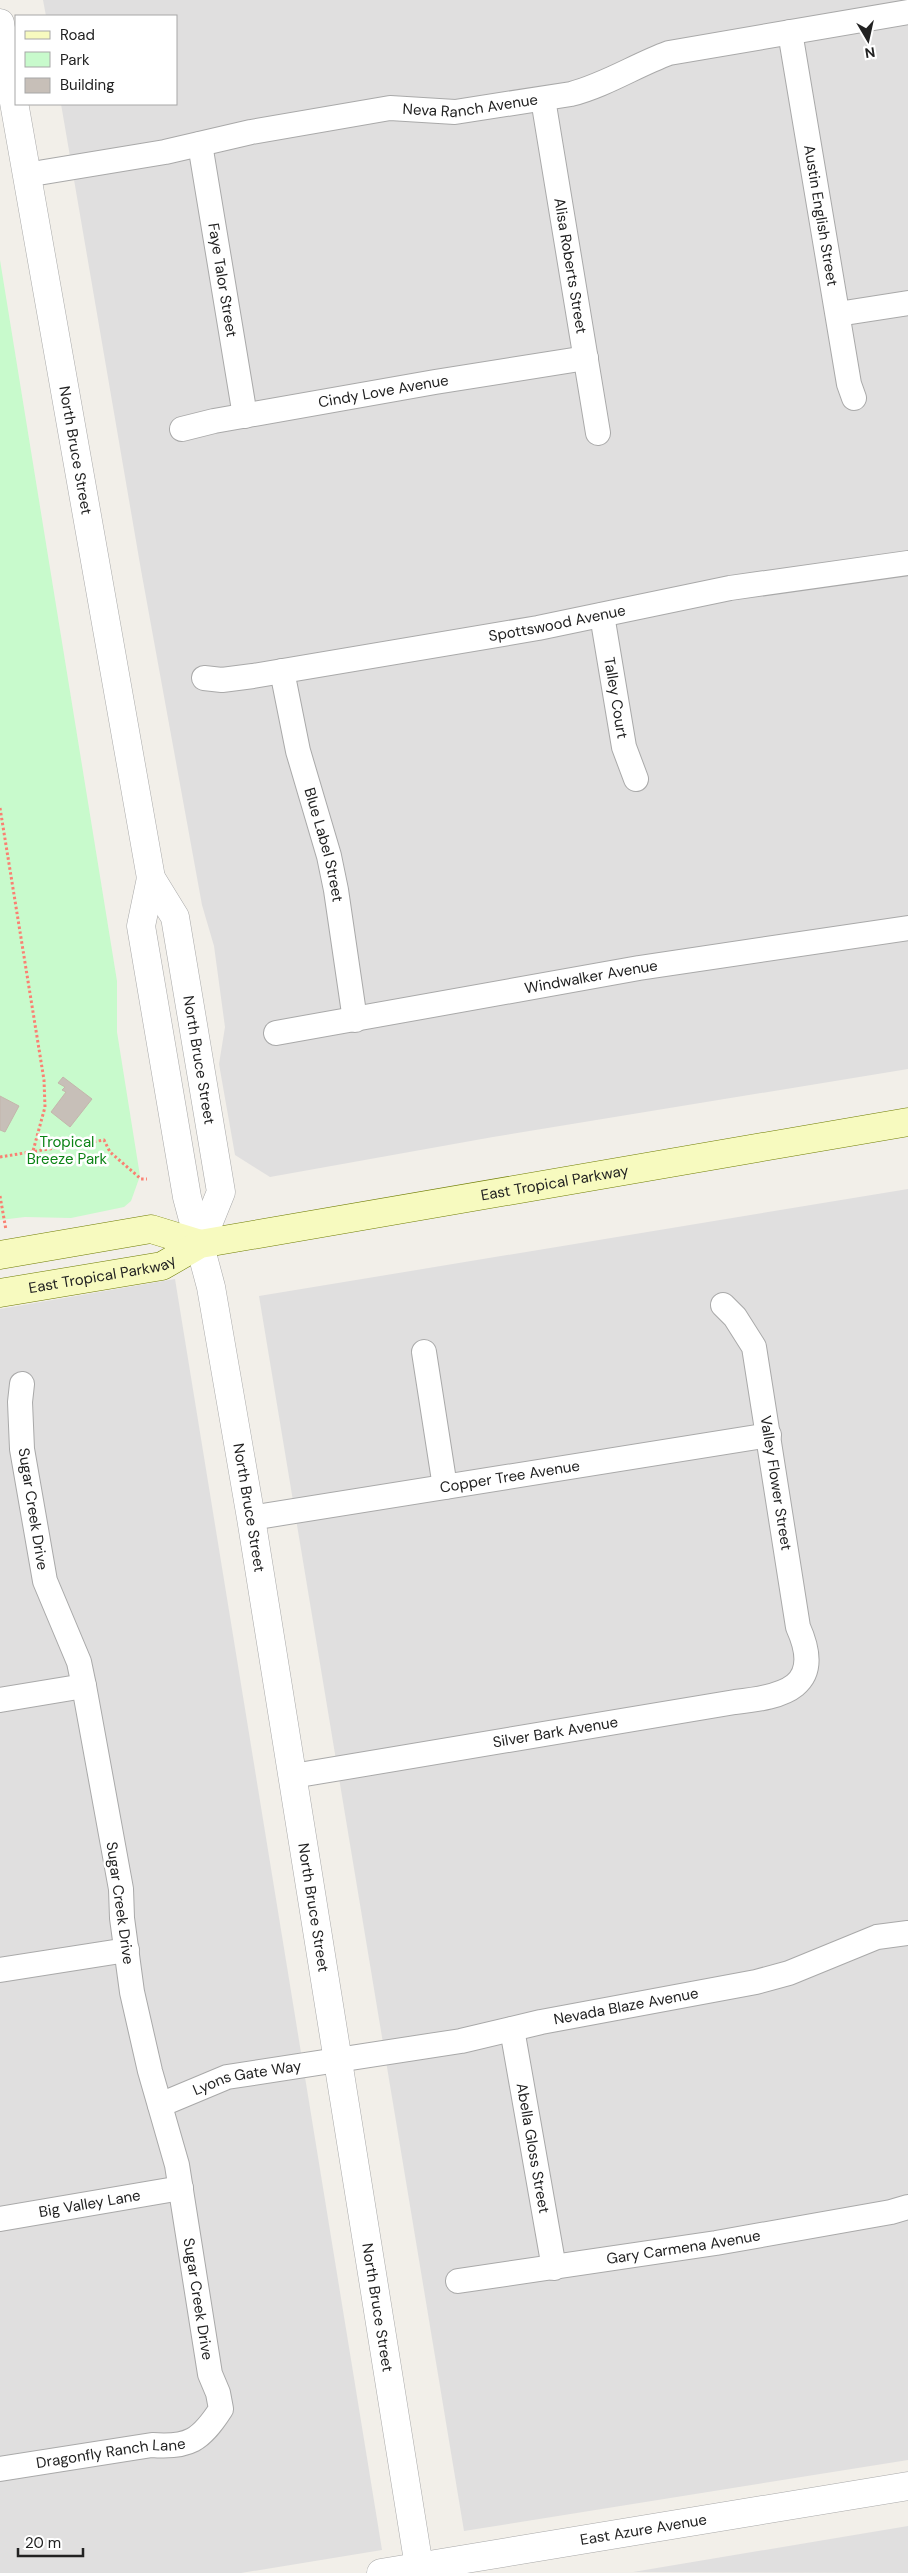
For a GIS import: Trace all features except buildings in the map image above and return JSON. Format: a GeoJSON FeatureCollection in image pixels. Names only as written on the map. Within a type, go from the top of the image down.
{"type":"FeatureCollection","features":[{"type":"Feature","properties":{"kind":"main road","name":"East Tropical Parkway"},"geometry":{"type":"LineString","coordinates":[[0,1293],[162,1266],[200,1244],[908,1122]]}},
{"type":"Feature","properties":{"kind":"main road","name":"East Tropical Parkway"},"geometry":{"type":"LineString","coordinates":[[5,1254],[150,1229],[200,1244]]}},
{"type":"Feature","properties":{"kind":"street","name":"Neva Ranch Avenue"},"geometry":{"type":"LineString","coordinates":[[26,176],[200,144],[251,132],[390,108],[455,112],[543,99],[588,90],[644,62],[669,53],[908,12]]}},
{"type":"Feature","properties":{"kind":"street","name":"North Bruce Street"},"geometry":{"type":"LineString","coordinates":[[0,23],[152,878],[174,917],[221,1192],[200,1244],[211,1287],[251,1518],[419,2570]]}},
{"type":"Feature","properties":{"kind":"street","name":"Austin English Street"},"geometry":{"type":"LineString","coordinates":[[790,32],[849,384],[854,398]]}},
{"type":"Feature","properties":{"kind":"street","name":"Alisa Roberts Street"},"geometry":{"type":"LineString","coordinates":[[543,99],[598,433]]}},
{"type":"Feature","properties":{"kind":"street","name":"Faye Talor Street"},"geometry":{"type":"LineString","coordinates":[[200,144],[245,416]]}},
{"type":"Feature","properties":{"kind":"street"},"geometry":{"type":"LineString","coordinates":[[838,314],[908,303]]}},
{"type":"Feature","properties":{"kind":"street","name":"Cindy Love Avenue"},"geometry":{"type":"LineString","coordinates":[[182,429],[435,382],[586,358]]}},
{"type":"Feature","properties":{"kind":"street","name":"Spottswood Avenue"},"geometry":{"type":"LineString","coordinates":[[204,678],[222,680],[467,641],[730,588],[908,563]]}},
{"type":"Feature","properties":{"kind":"street","name":"Talley Court"},"geometry":{"type":"LineString","coordinates":[[602,615],[624,747],[636,779]]}},
{"type":"Feature","properties":{"kind":"street","name":"Blue Label Street"},"geometry":{"type":"LineString","coordinates":[[282,671],[298,751],[329,856],[336,890],[355,1020]]}},
{"type":"Feature","properties":{"kind":"street","name":"Windwalker Avenue"},"geometry":{"type":"LineString","coordinates":[[276,1033],[640,968],[908,928]]}},
{"type":"Feature","properties":{"kind":"street","name":"Valley Flower Street"},"geometry":{"type":"LineString","coordinates":[[723,1305],[735,1317],[754,1347],[798,1627],[807,1654],[805,1669]]}},
{"type":"Feature","properties":{"kind":"street"},"geometry":{"type":"LineString","coordinates":[[424,1352],[445,1487]]}},
{"type":"Feature","properties":{"kind":"street","name":"Sugar Creek Drive"},"geometry":{"type":"LineString","coordinates":[[22,1384],[20,1402],[22,1449],[45,1581],[78,1662],[84,1686],[121,1889],[127,1950],[141,2038],[177,2165],[210,2374],[218,2393],[220,2409],[213,2421]]}},
{"type":"Feature","properties":{"kind":"street","name":"Copper Tree Avenue"},"geometry":{"type":"LineString","coordinates":[[251,1518],[769,1435]]}},
{"type":"Feature","properties":{"kind":"street","name":"Silver Bark Avenue"},"geometry":{"type":"LineString","coordinates":[[293,1776],[766,1698],[783,1694],[796,1686],[805,1669]]}},
{"type":"Feature","properties":{"kind":"street"},"geometry":{"type":"LineString","coordinates":[[0,1700],[84,1686]]}},
{"type":"Feature","properties":{"kind":"street","name":"Nevada Blaze Avenue"},"geometry":{"type":"LineString","coordinates":[[339,2061],[461,2041],[512,2029],[756,1982],[789,1974],[877,1937],[908,1933]]}},
{"type":"Feature","properties":{"kind":"street"},"geometry":{"type":"LineString","coordinates":[[0,1970],[127,1950]]}},
{"type":"Feature","properties":{"kind":"street","name":"Abella Gloss Street"},"geometry":{"type":"LineString","coordinates":[[512,2029],[554,2268]]}},
{"type":"Feature","properties":{"kind":"street","name":"Lyons Gate Way"},"geometry":{"type":"LineString","coordinates":[[160,2105],[227,2077],[339,2061]]}},
{"type":"Feature","properties":{"kind":"street","name":"Big Valley Lane"},"geometry":{"type":"LineString","coordinates":[[0,2219],[181,2188]]}},
{"type":"Feature","properties":{"kind":"street","name":"Gary Carmena Avenue"},"geometry":{"type":"LineString","coordinates":[[458,2281],[734,2240],[891,2212],[908,2207]]}},
{"type":"Feature","properties":{"kind":"street","name":"Dragonfly Ranch Lane"},"geometry":{"type":"LineString","coordinates":[[0,2469],[152,2445],[171,2447],[185,2444],[197,2439],[213,2421]]}},
{"type":"Feature","properties":{"kind":"street","name":"East Azure Avenue"},"geometry":{"type":"LineString","coordinates":[[380,2573],[419,2570],[908,2486]]}},
{"type":"Feature","properties":{"kind":"path"},"geometry":{"type":"LineString","coordinates":[[0,808],[44,1080],[45,1108],[33,1151]]}},
{"type":"Feature","properties":{"kind":"path"},"geometry":{"type":"LineString","coordinates":[[0,1156],[104,1140],[110,1152],[141,1179],[147,1179]]}},
{"type":"Feature","properties":{"kind":"path"},"geometry":{"type":"LineString","coordinates":[[0,1196],[5,1254]]}},
{"type":"Feature","properties":{"kind":"shaded area"},"geometry":{"type":"Polygon","coordinates":[[[43,0],[908,0],[908,1069],[493,1137],[270,1177],[235,1155],[219,1064],[225,1027],[214,946],[202,905],[141,570],[61,105],[178,105],[178,15],[46,15],[43,0]]]}},
{"type":"Feature","properties":{"kind":"shaded area"},"geometry":{"type":"Polygon","coordinates":[[[908,1189],[908,2460],[464,2531],[259,1296],[908,1189]]]}},
{"type":"Feature","properties":{"kind":"shaded area"},"geometry":{"type":"Polygon","coordinates":[[[175,1279],[382,2550],[241,2573],[0,2573],[0,1309],[175,1279]]]}},
{"type":"Feature","properties":{"kind":"shaded area"},"geometry":{"type":"Polygon","coordinates":[[[908,2526],[908,2573],[633,2572],[908,2526]]]}},
{"type":"Feature","properties":{"kind":"green space","name":"Tropical Breeze Park"},"geometry":{"type":"Polygon","coordinates":[[[0,260],[117,981],[117,1032],[140,1176],[131,1201],[124,1207],[71,1218],[25,1217],[0,1220],[0,260]]]}}]}
